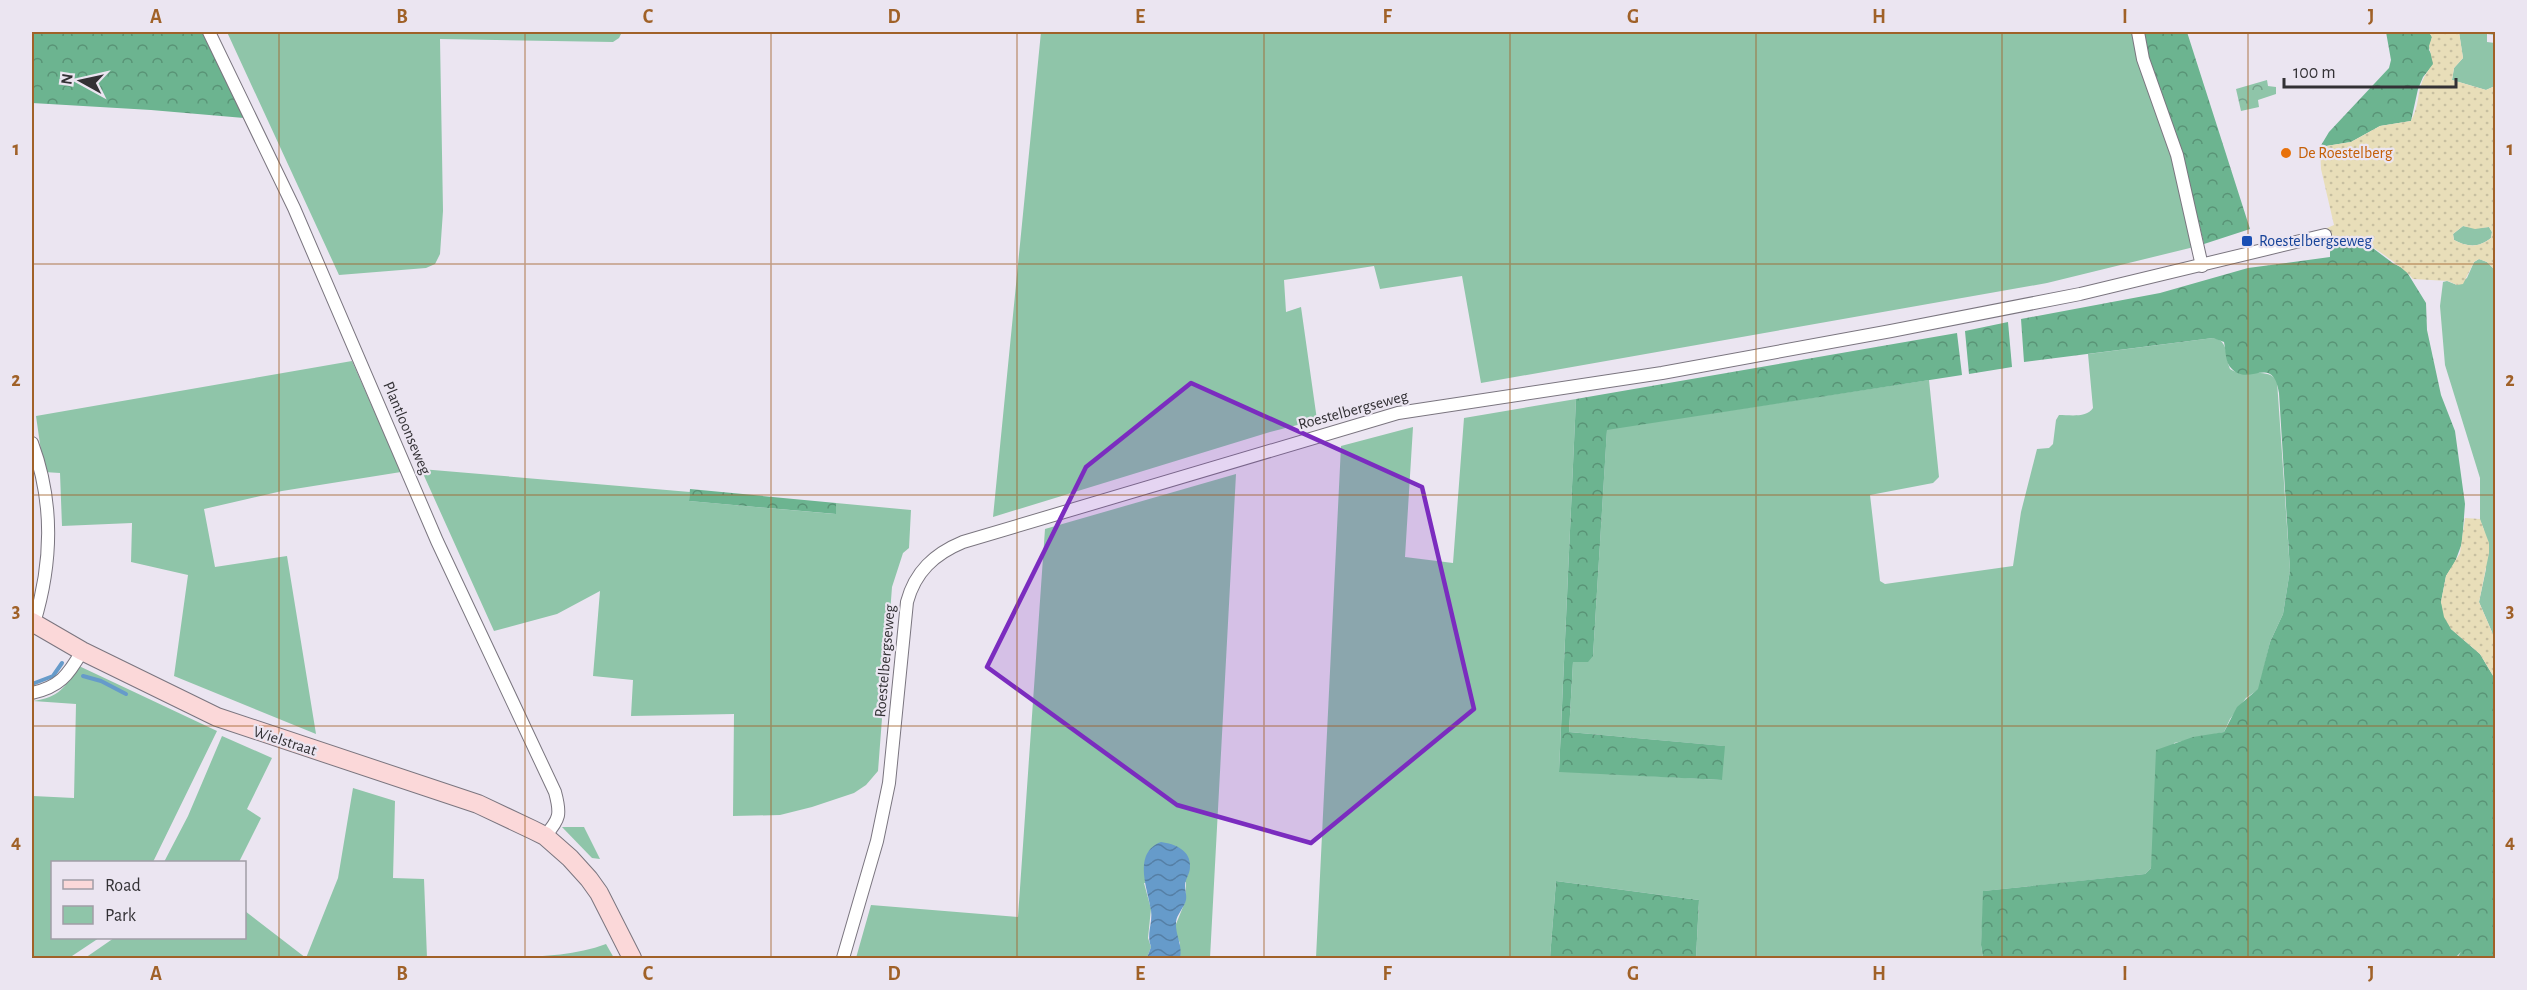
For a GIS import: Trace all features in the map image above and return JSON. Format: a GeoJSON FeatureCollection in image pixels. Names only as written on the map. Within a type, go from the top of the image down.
{"type":"FeatureCollection","features":[{"type":"Feature","properties":{"kind":"street","name":"Plantloonseweg"},"geometry":{"type":"LineString","coordinates":[[209,32],[294,208],[437,541],[555,792],[559,806],[559,819],[545,836]]}},
{"type":"Feature","properties":{"kind":"street"},"geometry":{"type":"LineString","coordinates":[[2138,32],[2143,59],[2177,155],[2202,266]]}},
{"type":"Feature","properties":{"kind":"street","name":"Roestelbergseweg"},"geometry":{"type":"LineString","coordinates":[[843,958],[877,841],[889,783],[907,602],[914,582],[922,569],[946,549],[963,542],[1398,413],[1600,383],[2069,296],[2325,235]]}},
{"type":"Feature","properties":{"kind":"street","name":"Wielstraat"},"geometry":{"type":"LineString","coordinates":[[32,443],[38,462],[49,527],[48,559],[33,623],[82,651],[225,720],[478,804],[505,814],[545,836],[570,858],[599,893],[632,958]]}},
{"type":"Feature","properties":{"kind":"street"},"geometry":{"type":"LineString","coordinates":[[32,693],[53,687],[61,682],[82,651]]}},
{"type":"Feature","properties":{"kind":"highlighted area"},"geometry":{"type":"Polygon","coordinates":[[[1191,383],[1422,487],[1474,709],[1311,843],[1177,805],[987,667],[1086,467],[1191,383]]]}},
{"type":"Feature","properties":{"kind":"green space"},"geometry":{"type":"Polygon","coordinates":[[[32,32],[203,32],[244,118],[32,103],[32,32]]]}},
{"type":"Feature","properties":{"kind":"green space"},"geometry":{"type":"Polygon","coordinates":[[[227,32],[622,32],[613,42],[440,39],[443,211],[440,254],[435,264],[426,268],[339,275],[227,32]]]}},
{"type":"Feature","properties":{"kind":"green space"},"geometry":{"type":"Polygon","coordinates":[[[1041,32],[2134,32],[2170,146],[2194,247],[2047,283],[1481,383],[1462,276],[1380,289],[1374,266],[1284,280],[1286,312],[1301,307],[1317,420],[1270,432],[993,517],[1041,32]]]}},
{"type":"Feature","properties":{"kind":"green space"},"geometry":{"type":"Polygon","coordinates":[[[2141,32],[2187,32],[2250,229],[2204,244],[2180,145],[2149,61],[2141,32]]]}},
{"type":"Feature","properties":{"kind":"green space"},"geometry":{"type":"Polygon","coordinates":[[[2386,32],[2429,32],[2432,37],[2429,50],[2433,57],[2433,65],[2423,77],[2418,89],[2411,121],[2380,126],[2351,142],[2320,147],[2329,132],[2389,68],[2391,60],[2386,32]]]}},
{"type":"Feature","properties":{"kind":"green space"},"geometry":{"type":"Polygon","coordinates":[[[2459,32],[2495,32],[2495,35],[2487,34],[2487,42],[2495,43],[2493,66],[2495,86],[2486,90],[2452,80],[2454,68],[2463,58],[2459,32]]]}},
{"type":"Feature","properties":{"kind":"green space"},"geometry":{"type":"Polygon","coordinates":[[[2267,80],[2268,86],[2276,87],[2276,94],[2258,100],[2259,107],[2241,111],[2236,89],[2267,80]]]}},
{"type":"Feature","properties":{"kind":"green space"},"geometry":{"type":"Polygon","coordinates":[[[2463,226],[2489,227],[2492,232],[2491,238],[2477,245],[2468,245],[2454,240],[2453,234],[2463,226]]]}},
{"type":"Feature","properties":{"kind":"green space"},"geometry":{"type":"Polygon","coordinates":[[[2352,238],[2362,240],[2394,264],[2405,269],[2426,303],[2427,330],[2441,395],[2455,431],[2465,504],[2462,543],[2455,562],[2446,576],[2441,602],[2451,629],[2480,654],[2495,679],[2495,958],[2457,958],[2461,952],[2455,958],[1983,958],[1981,945],[1983,891],[2145,874],[2151,868],[2156,750],[2193,737],[2224,732],[2237,707],[2258,689],[2270,642],[2283,614],[2290,570],[2279,393],[2272,375],[2266,373],[2239,374],[2228,364],[2224,342],[2213,338],[2024,362],[2021,319],[2160,293],[2248,268],[2330,257],[2330,240],[2352,238]]]}},
{"type":"Feature","properties":{"kind":"green space"},"geometry":{"type":"Polygon","coordinates":[[[2479,259],[2487,262],[2495,270],[2495,639],[2479,602],[2486,569],[2484,530],[2480,520],[2480,478],[2445,365],[2440,306],[2443,282],[2447,281],[2457,285],[2467,278],[2474,262],[2479,259]]]}},
{"type":"Feature","properties":{"kind":"green space"},"geometry":{"type":"Polygon","coordinates":[[[2008,322],[2012,367],[1969,374],[1965,331],[2008,322]]]}},
{"type":"Feature","properties":{"kind":"green space"},"geometry":{"type":"Polygon","coordinates":[[[1957,333],[1962,375],[1607,430],[1593,656],[1588,662],[1573,662],[1569,732],[1725,746],[1722,780],[1559,772],[1576,399],[1957,333]]]}},
{"type":"Feature","properties":{"kind":"green space"},"geometry":{"type":"Polygon","coordinates":[[[2218,339],[2224,345],[2230,369],[2242,373],[2268,374],[2277,381],[2290,570],[2283,614],[2270,642],[2259,689],[2246,698],[2230,719],[2224,732],[2174,743],[2151,868],[2145,874],[1984,891],[1981,945],[1983,958],[1696,958],[1699,900],[1556,881],[1550,958],[1316,958],[1341,446],[1413,427],[1405,557],[1453,563],[1464,418],[1576,399],[1559,771],[1721,780],[1724,746],[1569,732],[1573,662],[1593,656],[1607,429],[1929,380],[1939,477],[1933,483],[1870,495],[1880,581],[1885,584],[2013,566],[2021,512],[2037,449],[2049,448],[2053,444],[2056,420],[2059,415],[2083,415],[2093,408],[2088,354],[2218,339]]]}},
{"type":"Feature","properties":{"kind":"green space"},"geometry":{"type":"Polygon","coordinates":[[[352,361],[401,472],[282,491],[204,509],[215,567],[287,556],[316,734],[174,676],[188,575],[131,562],[132,523],[62,526],[60,473],[44,472],[36,416],[352,361]]]}},
{"type":"Feature","properties":{"kind":"green space"},"geometry":{"type":"Polygon","coordinates":[[[421,469],[690,492],[689,501],[835,514],[836,503],[911,510],[909,548],[903,553],[892,587],[878,771],[866,785],[854,793],[812,807],[780,815],[733,816],[734,714],[631,716],[633,680],[593,676],[600,591],[557,614],[494,631],[421,469]]]}},
{"type":"Feature","properties":{"kind":"green space"},"geometry":{"type":"Polygon","coordinates":[[[1236,474],[1210,958],[1180,958],[1176,924],[1185,902],[1186,882],[1144,883],[1151,909],[1148,938],[1151,947],[1147,958],[856,958],[871,905],[1018,917],[1045,529],[1236,474]]]}},
{"type":"Feature","properties":{"kind":"green space"},"geometry":{"type":"Polygon","coordinates":[[[690,489],[836,503],[836,514],[689,501],[690,489]]]}},
{"type":"Feature","properties":{"kind":"green space"},"geometry":{"type":"Polygon","coordinates":[[[79,666],[217,731],[153,861],[51,861],[51,939],[98,939],[69,958],[32,958],[32,706],[33,796],[74,798],[76,704],[33,701],[55,694],[79,666]]]}},
{"type":"Feature","properties":{"kind":"green space"},"geometry":{"type":"Polygon","coordinates":[[[222,736],[272,758],[247,809],[261,818],[240,861],[165,861],[188,816],[222,736]]]}},
{"type":"Feature","properties":{"kind":"green space"},"geometry":{"type":"Polygon","coordinates":[[[353,788],[395,801],[393,878],[424,879],[427,958],[306,958],[338,878],[353,788]]]}},
{"type":"Feature","properties":{"kind":"green space"},"geometry":{"type":"Polygon","coordinates":[[[562,827],[584,827],[600,859],[592,858],[562,827]]]}},
{"type":"Feature","properties":{"kind":"green space"},"geometry":{"type":"Polygon","coordinates":[[[1556,881],[1699,900],[1696,958],[1550,958],[1556,881]]]}},
{"type":"Feature","properties":{"kind":"green space"},"geometry":{"type":"Polygon","coordinates":[[[246,912],[306,958],[85,958],[113,939],[246,939],[246,912]]]}},
{"type":"Feature","properties":{"kind":"green space"},"geometry":{"type":"Polygon","coordinates":[[[606,944],[614,958],[514,958],[572,953],[606,944]]]}},
{"type":"Feature","properties":{"kind":"sand"},"geometry":{"type":"Polygon","coordinates":[[[2429,32],[2459,32],[2463,58],[2454,68],[2452,80],[2486,90],[2495,86],[2495,270],[2487,262],[2479,259],[2474,262],[2463,284],[2457,285],[2448,281],[2413,279],[2388,258],[2359,240],[2330,240],[2327,228],[2334,225],[2321,169],[2320,147],[2351,142],[2380,126],[2411,121],[2417,106],[2420,87],[2433,64],[2429,46],[2432,37],[2429,32]],[[2463,226],[2453,234],[2454,240],[2473,245],[2482,244],[2491,238],[2492,232],[2489,227],[2475,229],[2463,226]]]}},
{"type":"Feature","properties":{"kind":"sand"},"geometry":{"type":"Polygon","coordinates":[[[2465,518],[2480,519],[2489,543],[2479,602],[2495,639],[2495,679],[2480,654],[2451,629],[2444,617],[2441,602],[2446,576],[2460,553],[2465,518]]]}},
{"type":"Feature","properties":{"kind":"water"},"geometry":{"type":"Polygon","coordinates":[[[1161,842],[1181,849],[1190,861],[1190,870],[1185,883],[1186,900],[1176,922],[1180,958],[1147,958],[1151,947],[1149,937],[1151,910],[1145,882],[1144,863],[1152,847],[1161,842]]]}},
{"type":"Feature","properties":{"kind":"waterway"},"geometry":{"type":"LineString","coordinates":[[32,684],[53,676],[62,663]]}},
{"type":"Feature","properties":{"kind":"waterway"},"geometry":{"type":"LineString","coordinates":[[83,676],[101,681],[126,694]]}},
{"type":"Feature","properties":{"kind":"place","name":"De Roestelberg"},"geometry":{"type":"Point","coordinates":[2286,153]}},
{"type":"Feature","properties":{"kind":"place","name":"Roestelbergseweg"},"geometry":{"type":"Point","coordinates":[2247,241]}}]}
